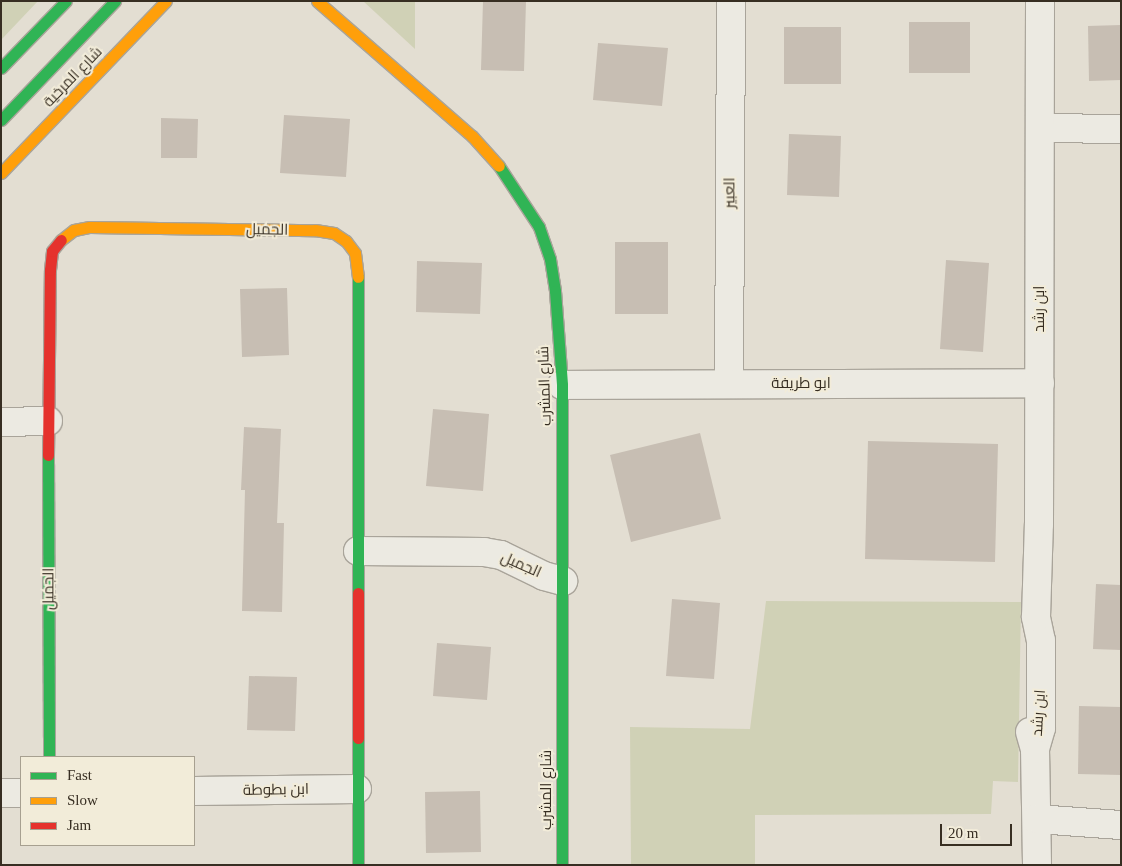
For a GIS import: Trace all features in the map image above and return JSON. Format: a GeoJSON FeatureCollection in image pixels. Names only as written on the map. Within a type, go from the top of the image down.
{"type":"FeatureCollection","features":[{"type":"Feature","properties":{"kind":"main road"},"geometry":{"type":"LineString","coordinates":[[1,68],[66,1]]}},
{"type":"Feature","properties":{"kind":"main road"},"geometry":{"type":"LineString","coordinates":[[1,120],[115,1]]}},
{"type":"Feature","properties":{"kind":"main road","name":"شارع المرخية"},"geometry":{"type":"LineString","coordinates":[[1,173],[166,1]]}},
{"type":"Feature","properties":{"kind":"main road","name":"شارع المشرب"},"geometry":{"type":"LineString","coordinates":[[317,1],[472,136],[502,170],[522,198],[540,227],[550,259],[555,291],[562,386],[562,865]]}},
{"type":"Feature","properties":{"kind":"main road","name":"الجميل"},"geometry":{"type":"LineString","coordinates":[[49,756],[48,421],[50,270],[52,251],[60,238],[74,230],[90,227],[334,233],[346,241],[355,253],[358,270],[358,865]]}},
{"type":"Feature","properties":{"kind":"street","name":"العبير"},"geometry":{"type":"LineString","coordinates":[[729,384],[730,1]]}},
{"type":"Feature","properties":{"kind":"street","name":"ابن رشد"},"geometry":{"type":"LineString","coordinates":[[1037,865],[1035,749],[1029,729],[1028,640],[1036,617],[1039,524],[1040,1]]}},
{"type":"Feature","properties":{"kind":"street"},"geometry":{"type":"LineString","coordinates":[[1041,128],[1121,129]]}},
{"type":"Feature","properties":{"kind":"street","name":"ابو طريفة"},"geometry":{"type":"LineString","coordinates":[[562,386],[1040,383]]}},
{"type":"Feature","properties":{"kind":"street"},"geometry":{"type":"LineString","coordinates":[[1,422],[48,421]]}},
{"type":"Feature","properties":{"kind":"street","name":"الجميل"},"geometry":{"type":"LineString","coordinates":[[358,551],[484,552],[501,555],[544,576],[563,582]]}},
{"type":"Feature","properties":{"kind":"street","name":"ابن بطوطة"},"geometry":{"type":"LineString","coordinates":[[195,791],[357,789]]}},
{"type":"Feature","properties":{"kind":"street"},"geometry":{"type":"LineString","coordinates":[[1,793],[20,792]]}},
{"type":"Feature","properties":{"kind":"street"},"geometry":{"type":"LineString","coordinates":[[1037,818],[1121,824]]}},
{"type":"Feature","properties":{"kind":"green space"},"geometry":{"type":"Polygon","coordinates":[[[1,1],[38,1],[1,40],[1,1]]]}},
{"type":"Feature","properties":{"kind":"green space"},"geometry":{"type":"Polygon","coordinates":[[[363,1],[415,1],[415,49],[363,1]]]}},
{"type":"Feature","properties":{"kind":"green space"},"geometry":{"type":"Polygon","coordinates":[[[766,601],[1021,602],[1018,782],[993,781],[991,814],[755,815],[755,865],[631,865],[630,727],[750,729],[766,601]]]}},
{"type":"Feature","properties":{"kind":"building"},"geometry":{"type":"Polygon","coordinates":[[[483,1],[526,1],[524,71],[481,70],[483,1]]]}},
{"type":"Feature","properties":{"kind":"building"},"geometry":{"type":"Polygon","coordinates":[[[909,22],[970,22],[970,73],[909,73],[909,22]]]}},
{"type":"Feature","properties":{"kind":"building"},"geometry":{"type":"Polygon","coordinates":[[[1121,25],[1121,80],[1089,81],[1088,26],[1121,25]]]}},
{"type":"Feature","properties":{"kind":"building"},"geometry":{"type":"Polygon","coordinates":[[[784,27],[841,27],[841,84],[784,84],[784,27]]]}},
{"type":"Feature","properties":{"kind":"building"},"geometry":{"type":"Polygon","coordinates":[[[598,43],[668,48],[662,106],[593,100],[598,43]]]}},
{"type":"Feature","properties":{"kind":"building"},"geometry":{"type":"Polygon","coordinates":[[[284,115],[350,119],[346,177],[280,173],[284,115]]]}},
{"type":"Feature","properties":{"kind":"building"},"geometry":{"type":"Polygon","coordinates":[[[161,118],[198,119],[197,158],[161,158],[161,118]]]}},
{"type":"Feature","properties":{"kind":"building"},"geometry":{"type":"Polygon","coordinates":[[[789,134],[841,136],[839,197],[787,195],[789,134]]]}},
{"type":"Feature","properties":{"kind":"building"},"geometry":{"type":"Polygon","coordinates":[[[615,242],[668,242],[668,314],[615,314],[615,242]]]}},
{"type":"Feature","properties":{"kind":"building"},"geometry":{"type":"Polygon","coordinates":[[[946,260],[989,263],[983,352],[940,349],[946,260]]]}},
{"type":"Feature","properties":{"kind":"building"},"geometry":{"type":"Polygon","coordinates":[[[417,261],[482,263],[480,314],[416,312],[417,261]]]}},
{"type":"Feature","properties":{"kind":"building"},"geometry":{"type":"Polygon","coordinates":[[[287,288],[289,355],[242,357],[240,289],[287,288]]]}},
{"type":"Feature","properties":{"kind":"building"},"geometry":{"type":"Polygon","coordinates":[[[433,409],[489,414],[483,491],[426,486],[433,409]]]}},
{"type":"Feature","properties":{"kind":"building"},"geometry":{"type":"Polygon","coordinates":[[[244,427],[281,429],[277,523],[284,523],[282,612],[242,611],[245,490],[241,490],[244,427]]]}},
{"type":"Feature","properties":{"kind":"building"},"geometry":{"type":"Polygon","coordinates":[[[700,433],[721,519],[631,542],[610,455],[700,433]]]}},
{"type":"Feature","properties":{"kind":"building"},"geometry":{"type":"Polygon","coordinates":[[[868,441],[998,444],[995,562],[865,559],[868,441]]]}},
{"type":"Feature","properties":{"kind":"building"},"geometry":{"type":"Polygon","coordinates":[[[1096,584],[1121,585],[1121,650],[1093,649],[1096,584]]]}},
{"type":"Feature","properties":{"kind":"building"},"geometry":{"type":"Polygon","coordinates":[[[672,599],[720,603],[714,679],[666,676],[672,599]]]}},
{"type":"Feature","properties":{"kind":"building"},"geometry":{"type":"Polygon","coordinates":[[[437,643],[491,647],[487,700],[433,696],[437,643]]]}},
{"type":"Feature","properties":{"kind":"building"},"geometry":{"type":"Polygon","coordinates":[[[249,676],[297,677],[295,731],[247,730],[249,676]]]}},
{"type":"Feature","properties":{"kind":"building"},"geometry":{"type":"Polygon","coordinates":[[[1079,706],[1121,707],[1121,775],[1078,774],[1079,706]]]}},
{"type":"Feature","properties":{"kind":"building"},"geometry":{"type":"Polygon","coordinates":[[[480,791],[481,852],[426,853],[425,792],[480,791]]]}},
{"type":"Feature","properties":{"kind":"traffic: fast"},"geometry":{"type":"LineString","coordinates":[[1,68],[66,1]]}},
{"type":"Feature","properties":{"kind":"traffic: fast"},"geometry":{"type":"LineString","coordinates":[[1,120],[115,1]]}},
{"type":"Feature","properties":{"kind":"traffic: fast"},"geometry":{"type":"LineString","coordinates":[[499,166],[539,227],[550,259],[555,291],[562,385],[562,865]]}},
{"type":"Feature","properties":{"kind":"traffic: fast"},"geometry":{"type":"LineString","coordinates":[[358,277],[358,593]]}},
{"type":"Feature","properties":{"kind":"traffic: fast"},"geometry":{"type":"LineString","coordinates":[[48,455],[49,756]]}},
{"type":"Feature","properties":{"kind":"traffic: fast"},"geometry":{"type":"LineString","coordinates":[[358,738],[358,865]]}},
{"type":"Feature","properties":{"kind":"traffic: slow"},"geometry":{"type":"LineString","coordinates":[[1,173],[166,1]]}},
{"type":"Feature","properties":{"kind":"traffic: slow"},"geometry":{"type":"LineString","coordinates":[[317,1],[472,136],[499,166]]}},
{"type":"Feature","properties":{"kind":"traffic: slow"},"geometry":{"type":"LineString","coordinates":[[61,240],[74,230],[90,227],[315,230],[334,233],[346,241],[355,253],[358,277]]}},
{"type":"Feature","properties":{"kind":"traffic: jam"},"geometry":{"type":"LineString","coordinates":[[48,455],[50,270],[52,251],[61,240]]}},
{"type":"Feature","properties":{"kind":"traffic: jam"},"geometry":{"type":"LineString","coordinates":[[358,593],[358,738]]}}]}
